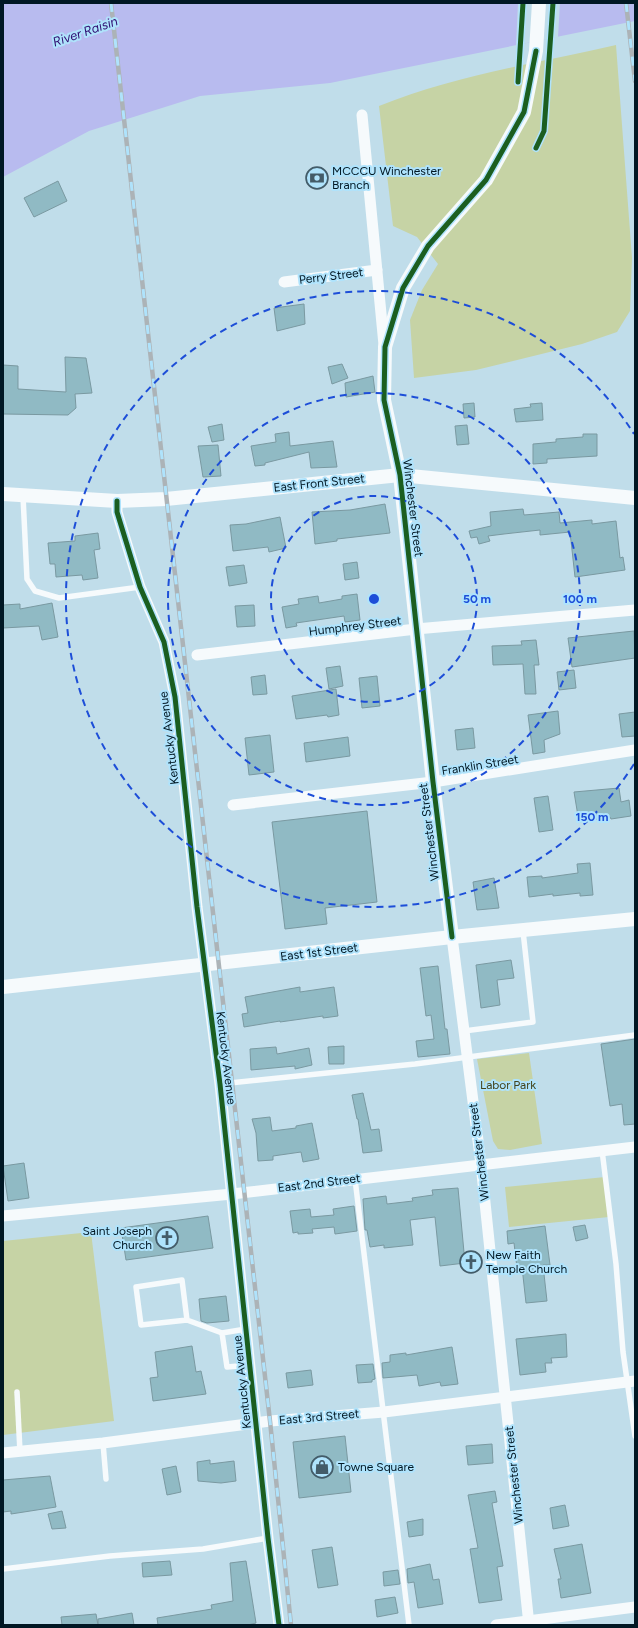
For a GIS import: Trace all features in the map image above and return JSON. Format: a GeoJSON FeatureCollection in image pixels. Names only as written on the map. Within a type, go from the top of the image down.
{"type":"FeatureCollection","features":[{"type":"Feature","properties":{"kind":"street","name":"Winchester Street"},"geometry":{"type":"LineString","coordinates":[[385,348],[403,288],[428,246],[486,180],[524,112],[536,51],[538,3]]}},
{"type":"Feature","properties":{"kind":"street","name":"Winchester Street"},"geometry":{"type":"LineString","coordinates":[[362,115],[385,348],[384,400],[400,475],[433,782],[481,1164],[529,1623]]}},
{"type":"Feature","properties":{"kind":"street","name":"Perry Street"},"geometry":{"type":"LineString","coordinates":[[284,282],[377,270]]}},
{"type":"Feature","properties":{"kind":"street","name":"East Front Street"},"geometry":{"type":"LineString","coordinates":[[3,494],[117,501],[181,498],[400,475],[635,498]]}},
{"type":"Feature","properties":{"kind":"street","name":"Kentucky Avenue"},"geometry":{"type":"LineString","coordinates":[[117,501],[117,512],[140,587],[164,642],[175,697],[204,966],[220,1084],[268,1538],[279,1625]]}},
{"type":"Feature","properties":{"kind":"street","name":"Humphrey Street"},"geometry":{"type":"LineString","coordinates":[[196,655],[416,629],[635,610]]}},
{"type":"Feature","properties":{"kind":"street","name":"Franklin Street"},"geometry":{"type":"LineString","coordinates":[[233,805],[433,782],[635,750]]}},
{"type":"Feature","properties":{"kind":"street","name":"East 1st Street"},"geometry":{"type":"LineString","coordinates":[[3,987],[204,966],[452,937],[635,920]]}},
{"type":"Feature","properties":{"kind":"street","name":"East 2nd Street"},"geometry":{"type":"LineString","coordinates":[[3,1216],[232,1194],[635,1147]]}},
{"type":"Feature","properties":{"kind":"street","name":"East 3rd Street"},"geometry":{"type":"LineString","coordinates":[[3,1453],[102,1443],[257,1423],[384,1412],[632,1381]]}},
{"type":"Feature","properties":{"kind":"street"},"geometry":{"type":"LineString","coordinates":[[496,1625],[529,1623],[635,1607]]}},
{"type":"Feature","properties":{"kind":"lane"},"geometry":{"type":"LineString","coordinates":[[23,496],[27,579],[35,591],[59,598],[140,587]]}},
{"type":"Feature","properties":{"kind":"lane"},"geometry":{"type":"LineString","coordinates":[[464,1030],[533,1022],[523,930]]}},
{"type":"Feature","properties":{"kind":"lane"},"geometry":{"type":"LineString","coordinates":[[220,1084],[414,1064],[635,1034]]}},
{"type":"Feature","properties":{"kind":"lane"},"geometry":{"type":"LineString","coordinates":[[602,1150],[616,1264],[623,1352],[632,1381],[635,1436]]}},
{"type":"Feature","properties":{"kind":"lane"},"geometry":{"type":"LineString","coordinates":[[355,1179],[409,1625]]}},
{"type":"Feature","properties":{"kind":"lane"},"geometry":{"type":"LineString","coordinates":[[187,1320],[182,1280],[136,1287],[141,1325],[187,1320],[222,1333],[246,1329]]}},
{"type":"Feature","properties":{"kind":"lane"},"geometry":{"type":"LineString","coordinates":[[222,1333],[227,1367],[250,1365]]}},
{"type":"Feature","properties":{"kind":"lane"},"geometry":{"type":"LineString","coordinates":[[17,1392],[20,1452]]}},
{"type":"Feature","properties":{"kind":"lane"},"geometry":{"type":"LineString","coordinates":[[102,1443],[106,1478]]}},
{"type":"Feature","properties":{"kind":"lane"},"geometry":{"type":"LineString","coordinates":[[3,1569],[110,1556],[203,1549],[268,1538]]}},
{"type":"Feature","properties":{"kind":"green space"},"geometry":{"type":"Polygon","coordinates":[[[616,45],[632,258],[630,311],[617,332],[582,344],[476,370],[414,378],[410,320],[422,290],[438,264],[417,237],[393,226],[379,106],[437,86],[466,78],[616,45]]]}},
{"type":"Feature","properties":{"kind":"green space","name":"Labor Park"},"geometry":{"type":"Polygon","coordinates":[[[529,1053],[542,1144],[510,1150],[498,1149],[493,1141],[477,1059],[529,1053]]]}},
{"type":"Feature","properties":{"kind":"green space"},"geometry":{"type":"Polygon","coordinates":[[[605,1177],[609,1217],[509,1227],[505,1187],[605,1177]]]}},
{"type":"Feature","properties":{"kind":"green space"},"geometry":{"type":"Polygon","coordinates":[[[91,1232],[114,1421],[3,1435],[3,1241],[91,1232]]]}},
{"type":"Feature","properties":{"kind":"water","name":"River Raisin"},"geometry":{"type":"Polygon","coordinates":[[[3,3],[635,3],[635,21],[330,83],[200,96],[89,131],[3,177],[3,3]]]}},
{"type":"Feature","properties":{"kind":"pier"},"geometry":{"type":"Polygon","coordinates":[[[518,3],[560,3],[558,37],[516,45],[518,3]]]}},
{"type":"Feature","properties":{"kind":"building"},"geometry":{"type":"Polygon","coordinates":[[[58,181],[67,201],[34,217],[24,198],[58,181]]]}},
{"type":"Feature","properties":{"kind":"building"},"geometry":{"type":"Polygon","coordinates":[[[304,304],[305,324],[277,331],[274,308],[304,304]]]}},
{"type":"Feature","properties":{"kind":"building"},"geometry":{"type":"Polygon","coordinates":[[[65,357],[86,358],[92,393],[75,394],[76,408],[68,415],[3,414],[3,365],[18,366],[18,389],[66,392],[65,357]]]}},
{"type":"Feature","properties":{"kind":"building"},"geometry":{"type":"Polygon","coordinates":[[[342,364],[348,378],[332,384],[328,367],[342,364]]]}},
{"type":"Feature","properties":{"kind":"building"},"geometry":{"type":"Polygon","coordinates":[[[373,376],[375,392],[346,397],[345,383],[373,376]]]}},
{"type":"Feature","properties":{"kind":"building"},"geometry":{"type":"Polygon","coordinates":[[[474,403],[475,417],[464,418],[463,404],[474,403]]]}},
{"type":"Feature","properties":{"kind":"building"},"geometry":{"type":"Polygon","coordinates":[[[542,403],[543,420],[516,422],[514,409],[531,407],[530,404],[542,403]]]}},
{"type":"Feature","properties":{"kind":"building"},"geometry":{"type":"Polygon","coordinates":[[[222,424],[224,440],[212,442],[208,427],[222,424]]]}},
{"type":"Feature","properties":{"kind":"building"},"geometry":{"type":"Polygon","coordinates":[[[467,425],[469,444],[457,445],[455,426],[467,425]]]}},
{"type":"Feature","properties":{"kind":"building"},"geometry":{"type":"Polygon","coordinates":[[[289,432],[290,446],[333,441],[337,467],[311,468],[309,452],[265,463],[265,465],[255,466],[251,446],[276,442],[275,434],[289,432]]]}},
{"type":"Feature","properties":{"kind":"building"},"geometry":{"type":"Polygon","coordinates":[[[583,434],[597,434],[597,456],[547,459],[547,463],[533,464],[533,444],[556,442],[556,439],[583,437],[583,434]]]}},
{"type":"Feature","properties":{"kind":"building"},"geometry":{"type":"Polygon","coordinates":[[[218,445],[221,476],[203,477],[198,446],[218,445]]]}},
{"type":"Feature","properties":{"kind":"building"},"geometry":{"type":"Polygon","coordinates":[[[385,504],[390,533],[337,539],[337,541],[315,544],[312,512],[350,510],[385,504]]]}},
{"type":"Feature","properties":{"kind":"building"},"geometry":{"type":"Polygon","coordinates":[[[523,509],[524,515],[559,512],[560,523],[592,520],[592,524],[616,521],[620,558],[623,557],[625,570],[575,577],[570,532],[540,535],[540,530],[488,536],[490,541],[479,544],[477,537],[471,538],[469,531],[491,526],[490,512],[523,509]]]}},
{"type":"Feature","properties":{"kind":"building"},"geometry":{"type":"Polygon","coordinates":[[[280,517],[286,548],[269,552],[268,547],[233,551],[230,525],[246,524],[280,517]]]}},
{"type":"Feature","properties":{"kind":"building"},"geometry":{"type":"Polygon","coordinates":[[[98,533],[100,549],[94,550],[98,578],[83,580],[82,575],[56,577],[55,564],[50,564],[48,543],[75,541],[75,536],[98,533]]]}},
{"type":"Feature","properties":{"kind":"building"},"geometry":{"type":"Polygon","coordinates":[[[357,562],[359,578],[345,580],[343,564],[357,562]]]}},
{"type":"Feature","properties":{"kind":"building"},"geometry":{"type":"Polygon","coordinates":[[[244,565],[247,583],[229,586],[226,567],[244,565]]]}},
{"type":"Feature","properties":{"kind":"building"},"geometry":{"type":"Polygon","coordinates":[[[357,594],[360,620],[345,622],[344,616],[296,623],[297,626],[286,628],[282,607],[299,604],[298,599],[318,596],[319,603],[342,599],[342,596],[357,594]]]}},
{"type":"Feature","properties":{"kind":"building"},"geometry":{"type":"Polygon","coordinates":[[[52,603],[58,637],[42,640],[39,626],[3,628],[3,605],[20,604],[20,609],[52,603]]]}},
{"type":"Feature","properties":{"kind":"building"},"geometry":{"type":"Polygon","coordinates":[[[254,605],[255,626],[237,627],[235,606],[254,605]]]}},
{"type":"Feature","properties":{"kind":"building"},"geometry":{"type":"Polygon","coordinates":[[[634,631],[635,658],[572,667],[568,638],[634,631]]]}},
{"type":"Feature","properties":{"kind":"building"},"geometry":{"type":"Polygon","coordinates":[[[536,640],[539,665],[534,665],[536,694],[525,694],[523,664],[493,665],[492,646],[522,645],[521,641],[536,640]]]}},
{"type":"Feature","properties":{"kind":"building"},"geometry":{"type":"Polygon","coordinates":[[[340,666],[343,686],[329,689],[326,668],[340,666]]]}},
{"type":"Feature","properties":{"kind":"building"},"geometry":{"type":"Polygon","coordinates":[[[574,670],[576,688],[559,690],[557,672],[574,670]]]}},
{"type":"Feature","properties":{"kind":"building"},"geometry":{"type":"Polygon","coordinates":[[[265,675],[267,694],[253,695],[251,677],[265,675]]]}},
{"type":"Feature","properties":{"kind":"building"},"geometry":{"type":"Polygon","coordinates":[[[377,676],[380,706],[362,708],[359,678],[377,676]]]}},
{"type":"Feature","properties":{"kind":"building"},"geometry":{"type":"Polygon","coordinates":[[[336,689],[339,715],[296,719],[292,696],[336,689]]]}},
{"type":"Feature","properties":{"kind":"building"},"geometry":{"type":"Polygon","coordinates":[[[558,711],[560,734],[544,740],[545,752],[533,754],[528,715],[558,711]]]}},
{"type":"Feature","properties":{"kind":"building"},"geometry":{"type":"Polygon","coordinates":[[[635,712],[635,736],[622,737],[619,714],[635,712]]]}},
{"type":"Feature","properties":{"kind":"building"},"geometry":{"type":"Polygon","coordinates":[[[473,728],[475,748],[457,750],[455,730],[473,728]]]}},
{"type":"Feature","properties":{"kind":"building"},"geometry":{"type":"Polygon","coordinates":[[[270,735],[274,772],[249,775],[245,738],[270,735]]]}},
{"type":"Feature","properties":{"kind":"building"},"geometry":{"type":"Polygon","coordinates":[[[348,737],[350,756],[306,762],[304,743],[348,737]]]}},
{"type":"Feature","properties":{"kind":"building"},"geometry":{"type":"Polygon","coordinates":[[[619,788],[621,802],[629,800],[631,816],[611,819],[610,817],[579,822],[574,792],[619,788]]]}},
{"type":"Feature","properties":{"kind":"building"},"geometry":{"type":"Polygon","coordinates":[[[548,796],[553,830],[539,832],[534,798],[548,796]]]}},
{"type":"Feature","properties":{"kind":"building"},"geometry":{"type":"Polygon","coordinates":[[[367,811],[377,902],[325,908],[327,924],[285,929],[272,822],[367,811]]]}},
{"type":"Feature","properties":{"kind":"building"},"geometry":{"type":"Polygon","coordinates":[[[590,863],[593,895],[580,896],[580,893],[529,897],[527,877],[542,876],[542,878],[578,873],[577,864],[590,863]]]}},
{"type":"Feature","properties":{"kind":"building"},"geometry":{"type":"Polygon","coordinates":[[[494,878],[499,908],[477,910],[473,882],[494,878]]]}},
{"type":"Feature","properties":{"kind":"building"},"geometry":{"type":"Polygon","coordinates":[[[511,960],[514,978],[497,980],[500,1005],[481,1008],[476,965],[511,960]]]}},
{"type":"Feature","properties":{"kind":"building"},"geometry":{"type":"Polygon","coordinates":[[[438,966],[445,1029],[447,1029],[450,1054],[418,1057],[416,1041],[434,1039],[431,1015],[426,1016],[420,968],[438,966]]]}},
{"type":"Feature","properties":{"kind":"building"},"geometry":{"type":"Polygon","coordinates":[[[300,987],[300,992],[334,987],[338,1016],[323,1018],[323,1016],[280,1021],[244,1027],[242,1014],[248,1013],[245,997],[300,987]]]}},
{"type":"Feature","properties":{"kind":"building"},"geometry":{"type":"Polygon","coordinates":[[[635,1039],[635,1124],[624,1125],[622,1104],[610,1106],[601,1044],[635,1039]]]}},
{"type":"Feature","properties":{"kind":"building"},"geometry":{"type":"Polygon","coordinates":[[[344,1046],[344,1064],[329,1064],[328,1047],[344,1046]]]}},
{"type":"Feature","properties":{"kind":"building"},"geometry":{"type":"Polygon","coordinates":[[[276,1047],[277,1054],[309,1048],[312,1065],[295,1069],[295,1066],[251,1070],[250,1049],[276,1047]]]}},
{"type":"Feature","properties":{"kind":"building"},"geometry":{"type":"Polygon","coordinates":[[[363,1093],[371,1130],[379,1129],[382,1151],[363,1153],[358,1119],[352,1095],[363,1093]]]}},
{"type":"Feature","properties":{"kind":"building"},"geometry":{"type":"Polygon","coordinates":[[[270,1117],[272,1131],[296,1128],[296,1126],[312,1123],[319,1159],[303,1162],[301,1152],[273,1156],[273,1160],[258,1161],[256,1133],[252,1119],[270,1117]]]}},
{"type":"Feature","properties":{"kind":"building"},"geometry":{"type":"Polygon","coordinates":[[[24,1163],[29,1198],[8,1201],[3,1166],[24,1163]]]}},
{"type":"Feature","properties":{"kind":"building"},"geometry":{"type":"Polygon","coordinates":[[[458,1188],[465,1263],[440,1266],[435,1217],[410,1220],[413,1245],[384,1248],[384,1245],[370,1247],[367,1230],[365,1230],[363,1199],[386,1196],[387,1204],[413,1201],[412,1198],[433,1195],[432,1190],[458,1188]]]}},
{"type":"Feature","properties":{"kind":"building"},"geometry":{"type":"Polygon","coordinates":[[[354,1206],[357,1231],[335,1234],[334,1227],[312,1229],[313,1233],[293,1233],[290,1211],[310,1209],[311,1217],[334,1215],[333,1209],[354,1206]]]}},
{"type":"Feature","properties":{"kind":"building","name":"Saint Joseph Church"},"geometry":{"type":"Polygon","coordinates":[[[208,1216],[213,1248],[126,1260],[121,1228],[208,1216]]]}},
{"type":"Feature","properties":{"kind":"building"},"geometry":{"type":"Polygon","coordinates":[[[585,1225],[588,1238],[576,1241],[573,1227],[585,1225]]]}},
{"type":"Feature","properties":{"kind":"building"},"geometry":{"type":"Polygon","coordinates":[[[545,1226],[550,1265],[543,1265],[547,1301],[526,1303],[522,1267],[517,1268],[514,1243],[508,1244],[507,1231],[545,1226]]]}},
{"type":"Feature","properties":{"kind":"building"},"geometry":{"type":"Polygon","coordinates":[[[226,1296],[229,1321],[207,1323],[201,1321],[199,1299],[226,1296]]]}},
{"type":"Feature","properties":{"kind":"building"},"geometry":{"type":"Polygon","coordinates":[[[566,1334],[567,1357],[551,1358],[552,1363],[545,1363],[546,1372],[520,1375],[516,1339],[566,1334]]]}},
{"type":"Feature","properties":{"kind":"building"},"geometry":{"type":"Polygon","coordinates":[[[192,1346],[196,1372],[201,1371],[206,1394],[153,1401],[150,1378],[158,1377],[155,1352],[192,1346]]]}},
{"type":"Feature","properties":{"kind":"building"},"geometry":{"type":"Polygon","coordinates":[[[452,1347],[458,1384],[441,1386],[440,1382],[419,1386],[417,1375],[383,1378],[382,1363],[390,1362],[390,1355],[406,1353],[406,1355],[452,1347]]]}},
{"type":"Feature","properties":{"kind":"building"},"geometry":{"type":"Polygon","coordinates":[[[373,1364],[375,1379],[372,1380],[372,1382],[358,1383],[356,1365],[373,1364]]]}},
{"type":"Feature","properties":{"kind":"building"},"geometry":{"type":"Polygon","coordinates":[[[311,1370],[313,1385],[288,1388],[286,1373],[311,1370]]]}},
{"type":"Feature","properties":{"kind":"building","name":"Towne Square"},"geometry":{"type":"Polygon","coordinates":[[[345,1436],[351,1492],[299,1498],[293,1442],[345,1436]]]}},
{"type":"Feature","properties":{"kind":"building"},"geometry":{"type":"Polygon","coordinates":[[[492,1444],[493,1463],[468,1465],[466,1446],[492,1444]]]}},
{"type":"Feature","properties":{"kind":"building"},"geometry":{"type":"Polygon","coordinates":[[[210,1460],[210,1464],[234,1461],[236,1481],[221,1483],[198,1481],[197,1462],[210,1460]]]}},
{"type":"Feature","properties":{"kind":"building"},"geometry":{"type":"Polygon","coordinates":[[[176,1466],[181,1492],[167,1495],[162,1469],[176,1466]]]}},
{"type":"Feature","properties":{"kind":"building"},"geometry":{"type":"Polygon","coordinates":[[[50,1476],[56,1507],[11,1514],[11,1511],[3,1512],[3,1480],[50,1476]]]}},
{"type":"Feature","properties":{"kind":"building"},"geometry":{"type":"Polygon","coordinates":[[[495,1491],[497,1502],[492,1503],[503,1566],[497,1567],[502,1600],[479,1603],[470,1549],[478,1548],[468,1495],[495,1491]]]}},
{"type":"Feature","properties":{"kind":"building"},"geometry":{"type":"Polygon","coordinates":[[[565,1505],[569,1526],[553,1529],[550,1508],[565,1505]]]}},
{"type":"Feature","properties":{"kind":"building"},"geometry":{"type":"Polygon","coordinates":[[[62,1511],[66,1528],[52,1529],[48,1514],[62,1511]]]}},
{"type":"Feature","properties":{"kind":"building"},"geometry":{"type":"Polygon","coordinates":[[[423,1519],[423,1535],[409,1537],[407,1522],[423,1519]]]}},
{"type":"Feature","properties":{"kind":"building"},"geometry":{"type":"Polygon","coordinates":[[[582,1544],[591,1593],[561,1598],[558,1579],[561,1579],[554,1549],[582,1544]]]}},
{"type":"Feature","properties":{"kind":"building"},"geometry":{"type":"Polygon","coordinates":[[[332,1547],[338,1585],[318,1588],[312,1550],[332,1547]]]}},
{"type":"Feature","properties":{"kind":"building"},"geometry":{"type":"Polygon","coordinates":[[[170,1561],[172,1575],[143,1577],[142,1563],[170,1561]]]}},
{"type":"Feature","properties":{"kind":"building"},"geometry":{"type":"Polygon","coordinates":[[[246,1561],[256,1623],[248,1625],[158,1625],[157,1618],[212,1609],[211,1605],[233,1601],[230,1563],[246,1561]]]}},
{"type":"Feature","properties":{"kind":"building"},"geometry":{"type":"Polygon","coordinates":[[[430,1564],[433,1580],[439,1579],[443,1604],[418,1608],[414,1582],[408,1583],[407,1569],[430,1564]]]}},
{"type":"Feature","properties":{"kind":"building"},"geometry":{"type":"Polygon","coordinates":[[[398,1570],[400,1584],[384,1586],[383,1572],[398,1570]]]}},
{"type":"Feature","properties":{"kind":"building"},"geometry":{"type":"Polygon","coordinates":[[[395,1597],[398,1613],[377,1617],[375,1600],[395,1597]]]}},
{"type":"Feature","properties":{"kind":"building"},"geometry":{"type":"Polygon","coordinates":[[[132,1613],[134,1625],[98,1625],[98,1619],[132,1613]]]}},
{"type":"Feature","properties":{"kind":"building"},"geometry":{"type":"Polygon","coordinates":[[[96,1614],[98,1625],[62,1625],[61,1617],[96,1614]]]}},
{"type":"Feature","properties":{"kind":"railway"},"geometry":{"type":"LineString","coordinates":[[111,3],[270,1421],[291,1625]]}},
{"type":"Feature","properties":{"kind":"railway"},"geometry":{"type":"LineString","coordinates":[[626,3],[635,81]]}},
{"type":"Feature","properties":{"kind":"cycle path"},"geometry":{"type":"LineString","coordinates":[[518,82],[523,3]]}},
{"type":"Feature","properties":{"kind":"cycle path"},"geometry":{"type":"LineString","coordinates":[[536,148],[544,131],[553,3]]}},
{"type":"Feature","properties":{"kind":"cycle path"},"geometry":{"type":"LineString","coordinates":[[452,937],[433,782],[400,475],[384,400],[385,347],[403,288],[428,246],[486,180],[524,112],[536,51]]}},
{"type":"Feature","properties":{"kind":"cycle path"},"geometry":{"type":"LineString","coordinates":[[117,501],[117,512],[140,587],[164,642],[175,697],[197,907],[220,1084],[268,1538],[279,1625]]}},
{"type":"Feature","properties":{"kind":"place","name":"MCCCU Winchester Branch"},"geometry":{"type":"Point","coordinates":[317,178]}},
{"type":"Feature","properties":{"kind":"place","name":"Saint Joseph Church"},"geometry":{"type":"Point","coordinates":[167,1238]}},
{"type":"Feature","properties":{"kind":"place","name":"New Faith Temple Church"},"geometry":{"type":"Point","coordinates":[471,1262]}},
{"type":"Feature","properties":{"kind":"place","name":"Towne Square"},"geometry":{"type":"Point","coordinates":[322,1467]}}]}
